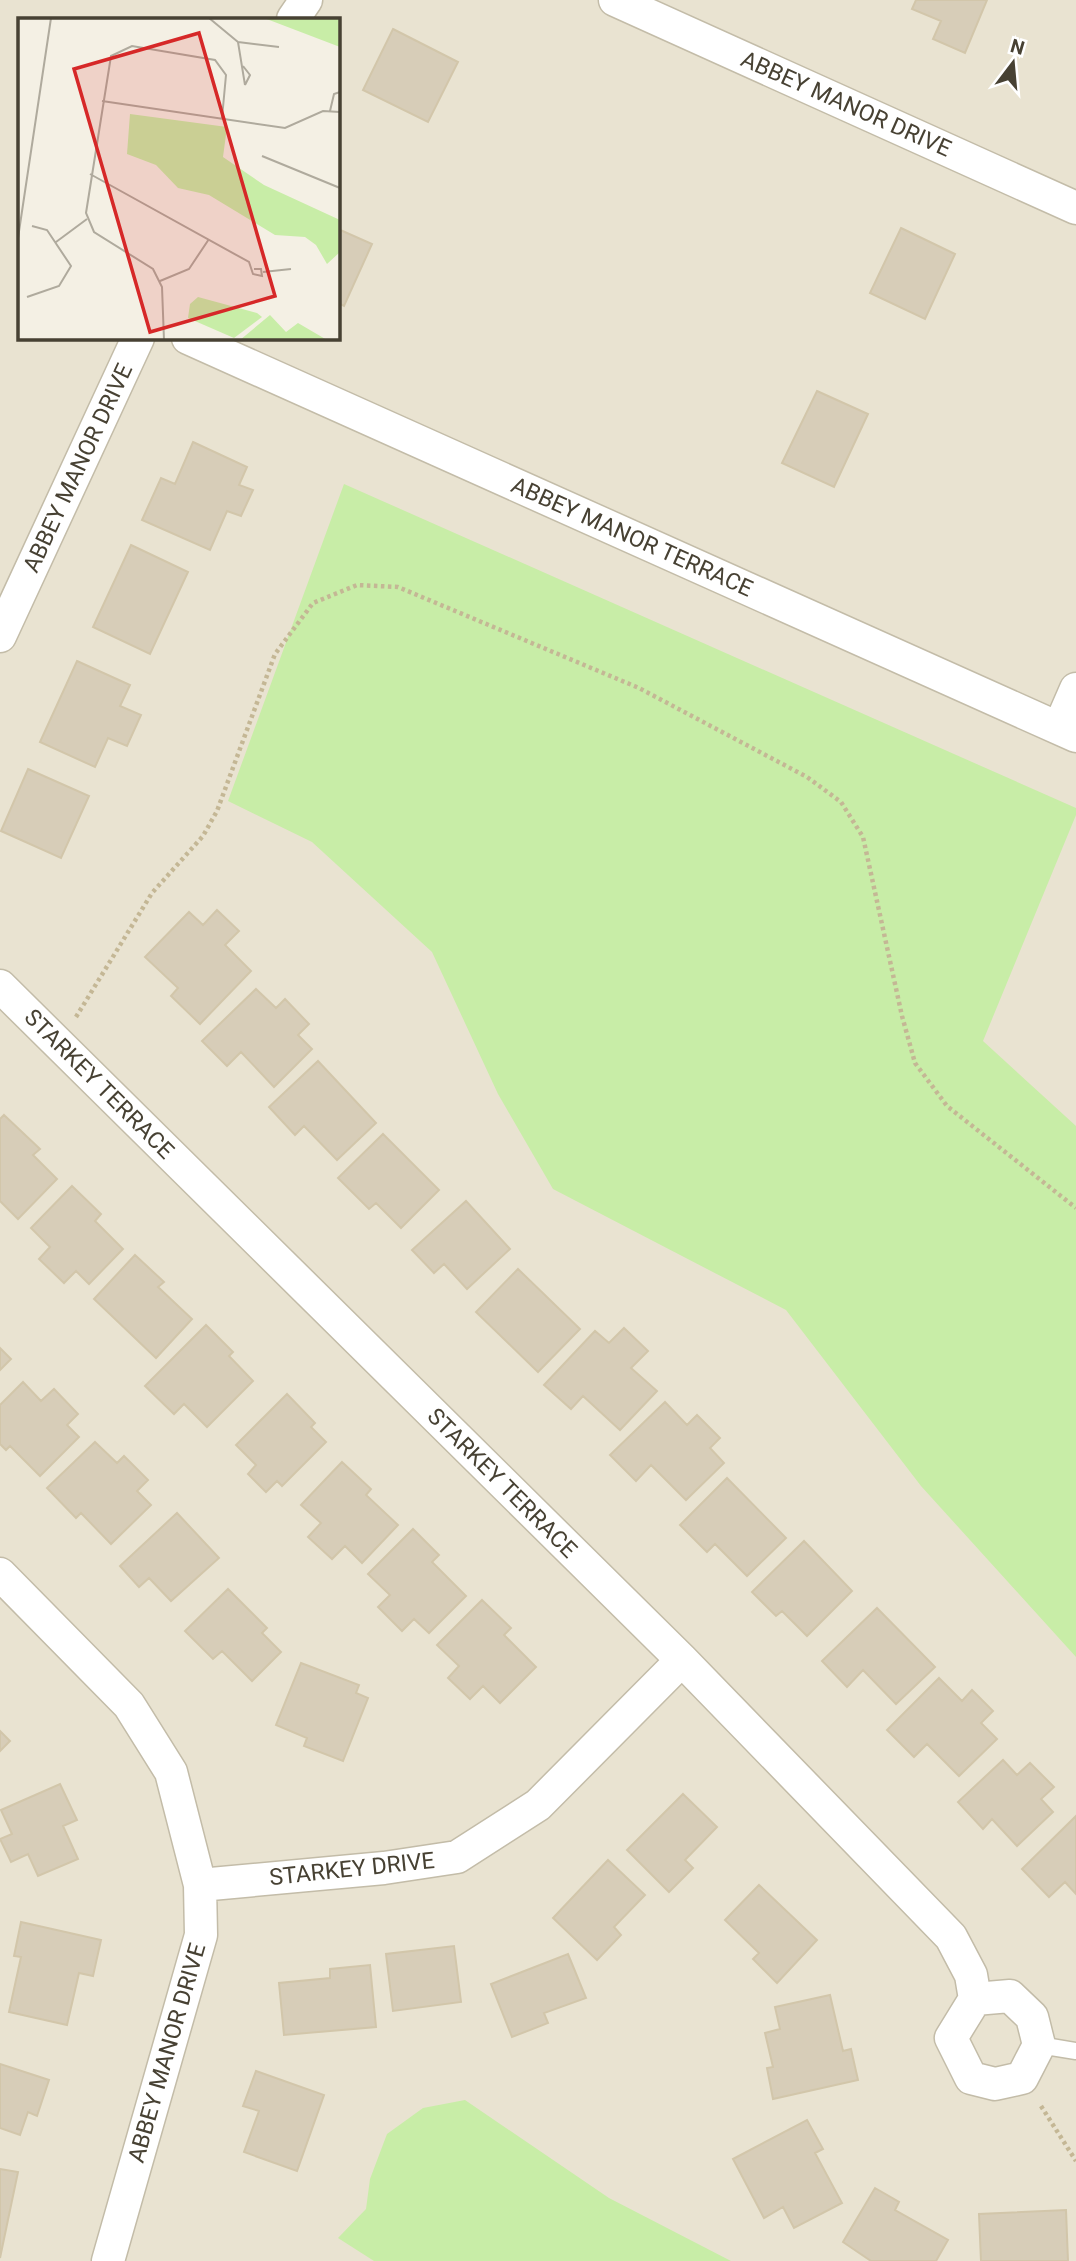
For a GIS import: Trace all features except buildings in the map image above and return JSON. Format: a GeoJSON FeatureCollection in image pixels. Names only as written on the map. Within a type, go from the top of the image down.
{"type":"FeatureCollection","features":[{"type":"Feature","properties":{"kind":"street"},"geometry":{"type":"LineString","coordinates":[[294,18],[306,0]]}},
{"type":"Feature","properties":{"kind":"street","name":"ABBEY MANOR DRIVE"},"geometry":{"type":"LineString","coordinates":[[615,0],[1076,208]]}},
{"type":"Feature","properties":{"kind":"street","name":"ABBEY MANOR DRIVE"},"geometry":{"type":"LineString","coordinates":[[0,636],[137,340]]}},
{"type":"Feature","properties":{"kind":"street","name":"ABBEY MANOR TERRACE"},"geometry":{"type":"LineString","coordinates":[[192,340],[1067,732]]}},
{"type":"Feature","properties":{"kind":"street"},"geometry":{"type":"LineString","coordinates":[[1067,732],[1076,690]]}},
{"type":"Feature","properties":{"kind":"street","name":"STARKEY TERRACE"},"geometry":{"type":"LineString","coordinates":[[0,986],[682,1660],[951,1937],[971,1975],[975,1999]]}},
{"type":"Feature","properties":{"kind":"street","name":"ABBEY MANOR DRIVE"},"geometry":{"type":"LineString","coordinates":[[0,1574],[129,1705],[171,1772],[200,1885],[201,1935],[108,2261]]}},
{"type":"Feature","properties":{"kind":"street","name":"STARKEY DRIVE"},"geometry":{"type":"LineString","coordinates":[[200,1885],[384,1868],[457,1857],[538,1805],[682,1660]]}},
{"type":"Feature","properties":{"kind":"street"},"geometry":{"type":"LineString","coordinates":[[1010,1996],[1032,2017],[1039,2045],[1022,2078],[995,2084],[971,2078],[951,2038],[975,1999],[1010,1996]]}},
{"type":"Feature","properties":{"kind":"lane"},"geometry":{"type":"LineString","coordinates":[[1039,2045],[1076,2051]]}},
{"type":"Feature","properties":{"kind":"path"},"geometry":{"type":"LineString","coordinates":[[58,1044],[152,892],[202,836],[217,811],[275,654],[313,603],[356,584],[398,586],[639,688],[807,777],[841,802],[863,838],[915,1063],[947,1105],[1076,1208]]}},
{"type":"Feature","properties":{"kind":"path"},"geometry":{"type":"LineString","coordinates":[[1022,2078],[1076,2161]]}},
{"type":"Feature","properties":{"kind":"shaded area"},"geometry":{"type":"Polygon","coordinates":[[[0,0],[1076,0],[1076,2261],[0,2261],[0,0]]]}},
{"type":"Feature","properties":{"kind":"green space"},"geometry":{"type":"Polygon","coordinates":[[[344,484],[1076,808],[1076,815],[983,1041],[1076,1126],[1076,1657],[921,1486],[786,1310],[553,1189],[498,1094],[432,952],[312,842],[228,801],[344,484]]]}},
{"type":"Feature","properties":{"kind":"green space"},"geometry":{"type":"Polygon","coordinates":[[[465,2100],[609,2198],[731,2261],[374,2261],[338,2238],[366,2209],[370,2179],[387,2134],[423,2108],[465,2100]]]}}]}
